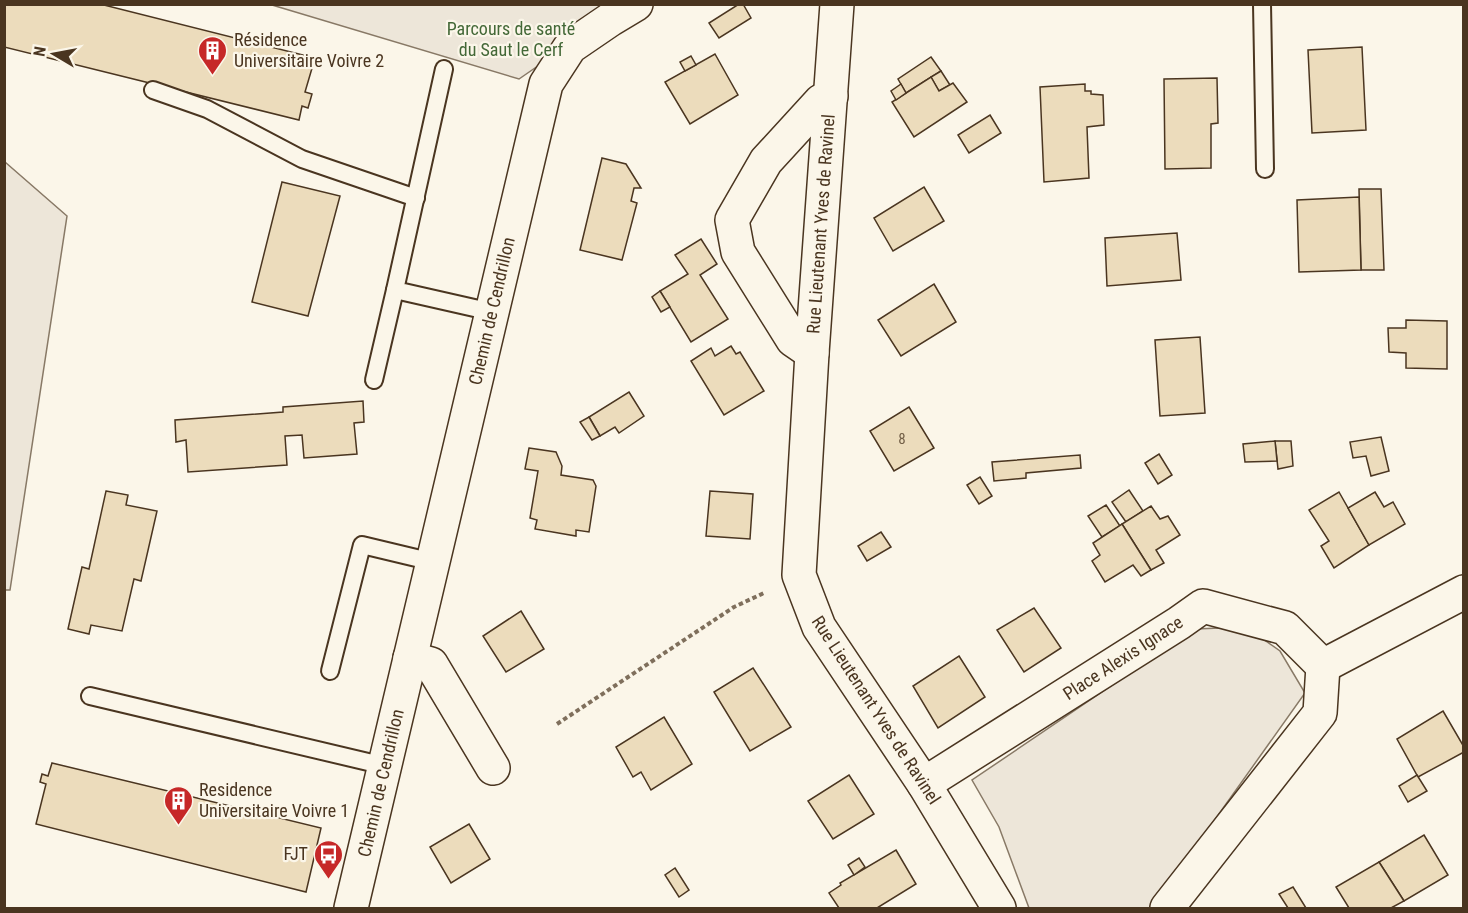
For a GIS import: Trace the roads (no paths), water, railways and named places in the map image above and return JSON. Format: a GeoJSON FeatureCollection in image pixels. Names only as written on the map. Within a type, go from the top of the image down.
{"type":"FeatureCollection","features":[{"type":"Feature","properties":{"kind":"street","name":"Chemin de Cendrillon"},"geometry":{"type":"LineString","coordinates":[[351,909],[546,84],[570,47],[636,4]]}},
{"type":"Feature","properties":{"kind":"street","name":"Rue Lieutenant Yves de Ravinel"},"geometry":{"type":"LineString","coordinates":[[837,4],[799,575],[819,627],[924,784],[999,909]]}},
{"type":"Feature","properties":{"kind":"street","name":"Rue Lieutenant Yves de Ravinel"},"geometry":{"type":"LineString","coordinates":[[812,353],[793,340],[738,252],[732,220],[766,161],[821,101],[831,96]]}},
{"type":"Feature","properties":{"kind":"street"},"geometry":{"type":"LineString","coordinates":[[1167,909],[1320,713],[1323,666],[1464,592]]}},
{"type":"Feature","properties":{"kind":"street","name":"Place Alexis Ignace"},"geometry":{"type":"LineString","coordinates":[[924,784],[1203,606],[1285,628],[1323,666]]}},
{"type":"Feature","properties":{"kind":"street"},"geometry":{"type":"LineString","coordinates":[[410,658],[431,664],[493,768]]}},
{"type":"Feature","properties":{"kind":"lane"},"geometry":{"type":"LineString","coordinates":[[1263,4],[1265,169]]}},
{"type":"Feature","properties":{"kind":"lane"},"geometry":{"type":"LineString","coordinates":[[374,380],[444,69]]}},
{"type":"Feature","properties":{"kind":"lane"},"geometry":{"type":"LineString","coordinates":[[153,90],[207,109],[302,159],[416,198]]}},
{"type":"Feature","properties":{"kind":"lane"},"geometry":{"type":"LineString","coordinates":[[395,290],[492,312]]}},
{"type":"Feature","properties":{"kind":"lane"},"geometry":{"type":"LineString","coordinates":[[330,671],[362,545],[433,562]]}},
{"type":"Feature","properties":{"kind":"lane"},"geometry":{"type":"LineString","coordinates":[[90,696],[385,766]]}},
{"type":"Feature","properties":{"kind":"place","name":"Résidence Universitaire Voivre 2"},"geometry":{"type":"Point","coordinates":[213,76]}},
{"type":"Feature","properties":{"kind":"place","name":"Residence Universitaire Voivre 1"},"geometry":{"type":"Point","coordinates":[178,826]}},
{"type":"Feature","properties":{"kind":"place","name":"FJT"},"geometry":{"type":"Point","coordinates":[329,880]}},
{"type":"Feature","properties":{"kind":"park label","name":"Parcours de santé du Saut le Cerf"},"geometry":{"type":"Point","coordinates":[511,39]}}]}
